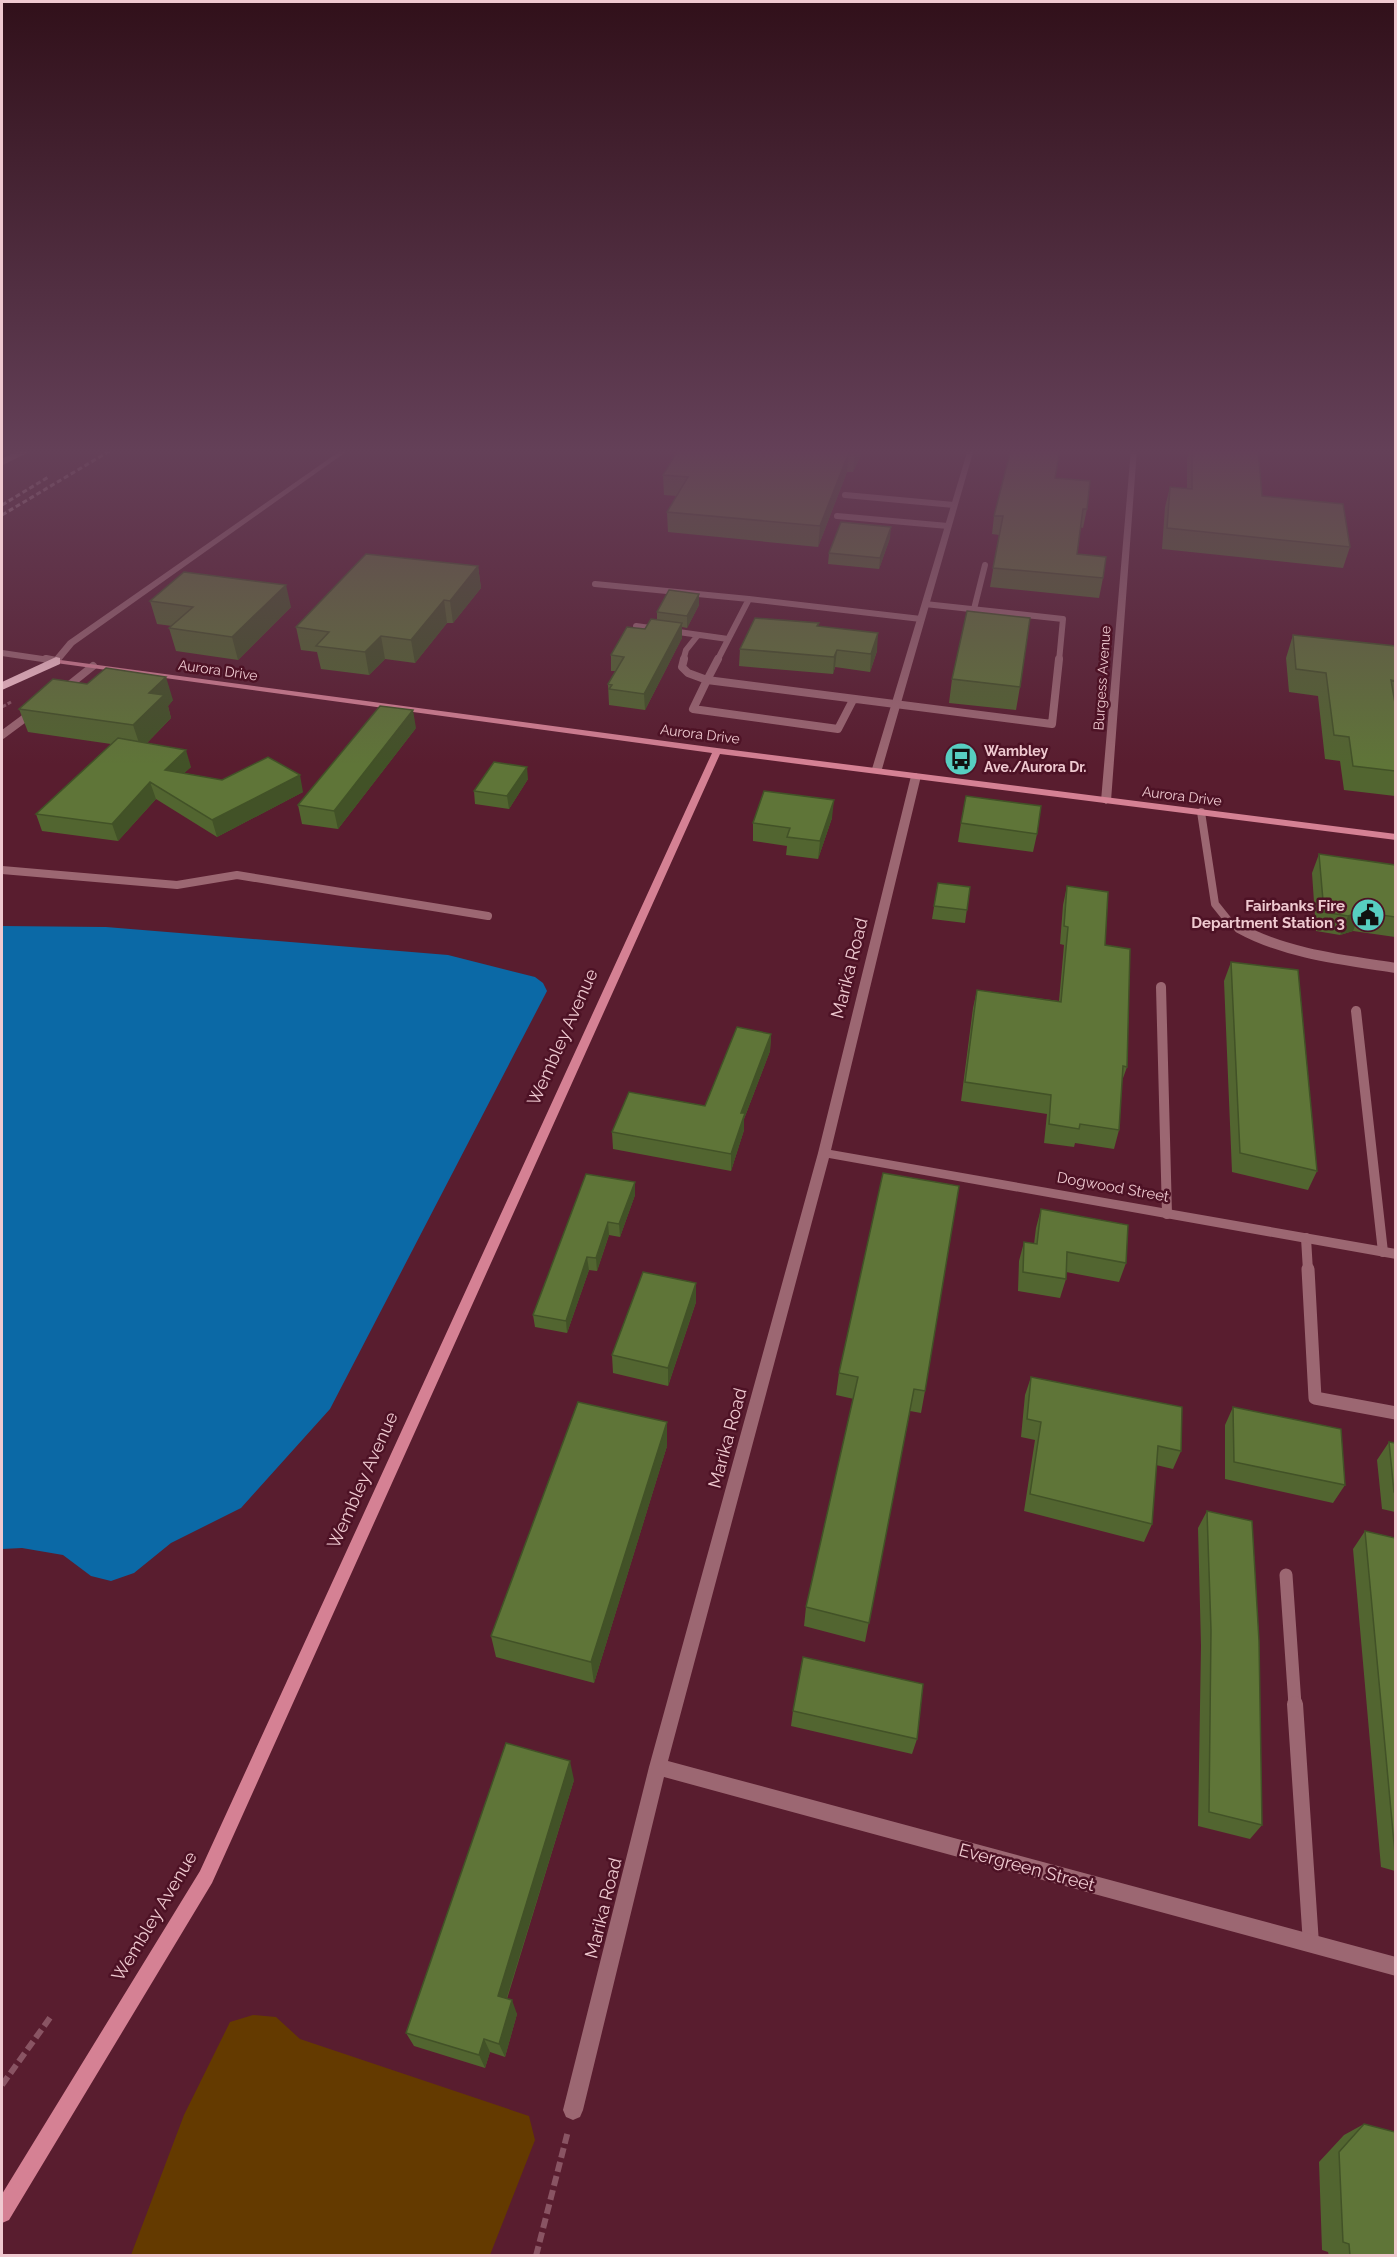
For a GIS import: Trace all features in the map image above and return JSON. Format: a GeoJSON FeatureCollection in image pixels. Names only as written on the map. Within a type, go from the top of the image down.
{"type":"FeatureCollection","features":[{"type":"Feature","properties":{"kind":"highway"},"geometry":{"type":"LineString","coordinates":[[2,686],[56,661]]}},
{"type":"Feature","properties":{"kind":"street"},"geometry":{"type":"LineString","coordinates":[[56,661],[71,643],[197,554]]}},
{"type":"Feature","properties":{"kind":"street"},"geometry":{"type":"LineString","coordinates":[[877,769],[940,554]]}},
{"type":"Feature","properties":{"kind":"street","name":"Burgess Avenue"},"geometry":{"type":"LineString","coordinates":[[1106,801],[1126,554]]}},
{"type":"Feature","properties":{"kind":"street","name":"Aurora Drive"},"geometry":{"type":"LineString","coordinates":[[56,661],[717,751],[877,769],[1106,801],[1395,837]]}},
{"type":"Feature","properties":{"kind":"street","name":"Wembley Avenue"},"geometry":{"type":"LineString","coordinates":[[2,2209],[206,1877],[717,751]]}},
{"type":"Feature","properties":{"kind":"street","name":"Marika Road"},"geometry":{"type":"LineString","coordinates":[[573,2110],[658,1767],[824,1153],[916,776]]}},
{"type":"Feature","properties":{"kind":"street","name":"Dogwood Street"},"geometry":{"type":"LineString","coordinates":[[824,1153],[1389,1253]]}},
{"type":"Feature","properties":{"kind":"street","name":"Evergreen Street"},"geometry":{"type":"LineString","coordinates":[[658,1767],[1395,1966]]}},
{"type":"Feature","properties":{"kind":"lane"},"geometry":{"type":"LineString","coordinates":[[974,609],[985,565]]}},
{"type":"Feature","properties":{"kind":"lane"},"geometry":{"type":"LineString","coordinates":[[595,584],[921,619]]}},
{"type":"Feature","properties":{"kind":"lane"},"geometry":{"type":"LineString","coordinates":[[749,599],[693,709],[838,729],[853,700]]}},
{"type":"Feature","properties":{"kind":"lane"},"geometry":{"type":"LineString","coordinates":[[698,635],[686,650],[682,667],[707,680],[896,706],[1052,724],[1063,619],[925,603]]}},
{"type":"Feature","properties":{"kind":"lane"},"geometry":{"type":"LineString","coordinates":[[636,626],[728,639]]}},
{"type":"Feature","properties":{"kind":"lane","name":"Aurora Drive"},"geometry":{"type":"LineString","coordinates":[[2,653],[56,661]]}},
{"type":"Feature","properties":{"kind":"lane"},"geometry":{"type":"LineString","coordinates":[[52,698],[93,666]]}},
{"type":"Feature","properties":{"kind":"lane"},"geometry":{"type":"LineString","coordinates":[[2,735],[44,704]]}},
{"type":"Feature","properties":{"kind":"lane"},"geometry":{"type":"LineString","coordinates":[[1201,812],[1212,888],[1219,912],[1236,926],[1278,944],[1345,961],[1395,968]]}},
{"type":"Feature","properties":{"kind":"lane"},"geometry":{"type":"LineString","coordinates":[[2,870],[177,885],[237,875],[488,916]]}},
{"type":"Feature","properties":{"kind":"lane"},"geometry":{"type":"LineString","coordinates":[[1161,987],[1167,1214]]}},
{"type":"Feature","properties":{"kind":"lane"},"geometry":{"type":"LineString","coordinates":[[1356,1011],[1389,1253]]}},
{"type":"Feature","properties":{"kind":"lane"},"geometry":{"type":"LineString","coordinates":[[1306,1238],[1316,1398],[1395,1413]]}},
{"type":"Feature","properties":{"kind":"lane"},"geometry":{"type":"LineString","coordinates":[[1286,1575],[1311,1944]]}},
{"type":"Feature","properties":{"kind":"path"},"geometry":{"type":"LineString","coordinates":[[2,2085],[52,2015]]}},
{"type":"Feature","properties":{"kind":"path"},"geometry":{"type":"LineString","coordinates":[[536,2256],[573,2110]]}},
{"type":"Feature","properties":{"kind":"shaded area"},"geometry":{"type":"Polygon","coordinates":[[[253,2015],[276,2017],[300,2039],[529,2116],[535,2140],[490,2255],[131,2255],[184,2115],[230,2022],[253,2015]]]}},
{"type":"Feature","properties":{"kind":"water"},"geometry":{"type":"Polygon","coordinates":[[[2,926],[106,927],[448,955],[535,977],[543,983],[547,991],[330,1409],[241,1508],[171,1543],[134,1573],[111,1581],[91,1576],[63,1555],[22,1548],[2,1549],[2,926]]]}},
{"type":"Feature","properties":{"kind":"building"},"geometry":{"type":"Polygon","coordinates":[[[366,554],[478,566],[450,601],[444,600],[411,640],[381,636],[365,652],[316,646],[329,632],[296,627],[366,554]]]}},
{"type":"Feature","properties":{"kind":"building"},"geometry":{"type":"Polygon","coordinates":[[[843,554],[881,554],[880,558],[843,554]]]}},
{"type":"Feature","properties":{"kind":"building"},"geometry":{"type":"Polygon","coordinates":[[[996,554],[1080,554],[1106,557],[1103,578],[993,568],[996,554]]]}},
{"type":"Feature","properties":{"kind":"building"},"geometry":{"type":"Polygon","coordinates":[[[184,572],[286,585],[232,637],[169,628],[193,607],[150,601],[184,572]]]}},
{"type":"Feature","properties":{"kind":"building"},"geometry":{"type":"Polygon","coordinates":[[[669,590],[699,594],[687,616],[657,612],[669,590]]]}},
{"type":"Feature","properties":{"kind":"building"},"geometry":{"type":"Polygon","coordinates":[[[967,611],[1030,618],[1020,687],[952,679],[967,611]]]}},
{"type":"Feature","properties":{"kind":"building"},"geometry":{"type":"Polygon","coordinates":[[[755,618],[819,623],[817,626],[878,633],[871,654],[837,650],[834,657],[740,649],[755,618]]]}},
{"type":"Feature","properties":{"kind":"building"},"geometry":{"type":"Polygon","coordinates":[[[651,619],[682,623],[644,694],[609,689],[612,685],[608,684],[624,657],[611,655],[627,627],[645,629],[651,619]]]}},
{"type":"Feature","properties":{"kind":"building"},"geometry":{"type":"Polygon","coordinates":[[[1293,635],[1395,646],[1395,681],[1391,680],[1395,703],[1395,771],[1353,766],[1349,737],[1334,735],[1326,673],[1296,669],[1293,635]]]}},
{"type":"Feature","properties":{"kind":"building"},"geometry":{"type":"Polygon","coordinates":[[[106,668],[166,677],[149,693],[164,695],[133,725],[19,709],[53,679],[87,684],[106,668]]]}},
{"type":"Feature","properties":{"kind":"building"},"geometry":{"type":"Polygon","coordinates":[[[380,706],[413,710],[334,811],[298,805],[380,706]]]}},
{"type":"Feature","properties":{"kind":"building"},"geometry":{"type":"Polygon","coordinates":[[[118,738],[186,750],[165,770],[222,780],[268,757],[300,775],[212,820],[150,782],[112,824],[36,814],[118,738]]]}},
{"type":"Feature","properties":{"kind":"building"},"geometry":{"type":"Polygon","coordinates":[[[494,762],[527,767],[507,796],[474,791],[494,762]]]}},
{"type":"Feature","properties":{"kind":"building"},"geometry":{"type":"Polygon","coordinates":[[[764,791],[834,800],[820,841],[787,837],[790,828],[753,823],[764,791]]]}},
{"type":"Feature","properties":{"kind":"building"},"geometry":{"type":"Polygon","coordinates":[[[966,796],[1041,806],[1037,834],[961,823],[966,796]]]}},
{"type":"Feature","properties":{"kind":"building"},"geometry":{"type":"Polygon","coordinates":[[[1319,854],[1395,865],[1395,917],[1361,912],[1348,916],[1324,912],[1319,854]]]}},
{"type":"Feature","properties":{"kind":"building"},"geometry":{"type":"Polygon","coordinates":[[[938,883],[970,887],[967,910],[934,906],[938,883]]]}},
{"type":"Feature","properties":{"kind":"building"},"geometry":{"type":"Polygon","coordinates":[[[1067,886],[1108,892],[1105,945],[1130,949],[1127,1067],[1123,1066],[1119,1130],[1080,1124],[1079,1129],[1049,1124],[1051,1095],[965,1082],[977,990],[1061,1002],[1068,927],[1064,926],[1067,886]]]}},
{"type":"Feature","properties":{"kind":"building"},"geometry":{"type":"Polygon","coordinates":[[[1231,962],[1298,970],[1317,1171],[1240,1153],[1231,962]]]}},
{"type":"Feature","properties":{"kind":"building"},"geometry":{"type":"Polygon","coordinates":[[[737,1027],[771,1034],[741,1113],[745,1113],[731,1154],[612,1132],[629,1092],[705,1106],[737,1027]]]}},
{"type":"Feature","properties":{"kind":"building"},"geometry":{"type":"Polygon","coordinates":[[[883,1173],[959,1186],[925,1391],[914,1389],[869,1623],[806,1607],[858,1377],[839,1373],[883,1173]]]}},
{"type":"Feature","properties":{"kind":"building"},"geometry":{"type":"Polygon","coordinates":[[[586,1174],[635,1182],[619,1224],[608,1222],[596,1258],[587,1257],[566,1321],[533,1315],[586,1174]]]}},
{"type":"Feature","properties":{"kind":"building"},"geometry":{"type":"Polygon","coordinates":[[[1041,1209],[1128,1225],[1126,1263],[1067,1252],[1066,1279],[1023,1272],[1024,1242],[1037,1244],[1041,1209]]]}},
{"type":"Feature","properties":{"kind":"building"},"geometry":{"type":"Polygon","coordinates":[[[643,1272],[696,1283],[668,1368],[612,1355],[643,1272]]]}},
{"type":"Feature","properties":{"kind":"building"},"geometry":{"type":"Polygon","coordinates":[[[1031,1377],[1182,1407],[1181,1451],[1158,1446],[1152,1524],[1030,1494],[1041,1422],[1027,1419],[1031,1377]]]}},
{"type":"Feature","properties":{"kind":"building"},"geometry":{"type":"Polygon","coordinates":[[[578,1402],[667,1422],[591,1662],[491,1636],[578,1402]]]}},
{"type":"Feature","properties":{"kind":"building"},"geometry":{"type":"Polygon","coordinates":[[[1233,1407],[1341,1429],[1345,1485],[1234,1462],[1233,1407]]]}},
{"type":"Feature","properties":{"kind":"building"},"geometry":{"type":"Polygon","coordinates":[[[1389,1442],[1395,1443],[1395,1492],[1394,1492],[1389,1442]]]}},
{"type":"Feature","properties":{"kind":"building"},"geometry":{"type":"Polygon","coordinates":[[[1207,1511],[1252,1521],[1259,1641],[1262,1825],[1209,1812],[1211,1630],[1207,1511]]]}},
{"type":"Feature","properties":{"kind":"building"},"geometry":{"type":"Polygon","coordinates":[[[1365,1531],[1395,1538],[1395,1854],[1365,1531]]]}},
{"type":"Feature","properties":{"kind":"building"},"geometry":{"type":"Polygon","coordinates":[[[803,1657],[923,1684],[917,1739],[793,1711],[803,1657]]]}},
{"type":"Feature","properties":{"kind":"building"},"geometry":{"type":"Polygon","coordinates":[[[506,1743],[570,1761],[498,1996],[512,2000],[499,2044],[484,2039],[479,2055],[406,2033],[506,1743]]]}},
{"type":"Feature","properties":{"kind":"building"},"geometry":{"type":"Polygon","coordinates":[[[1364,2124],[1395,2132],[1395,2256],[1350,2256],[1349,2244],[1343,2242],[1339,2152],[1364,2124]]]}},
{"type":"Feature","properties":{"kind":"place","name":"Wambley Ave./Aurora Dr."},"geometry":{"type":"Point","coordinates":[961,759]}},
{"type":"Feature","properties":{"kind":"place","name":"Fairbanks Fire Department Station 3"},"geometry":{"type":"Point","coordinates":[1368,915]}}]}
